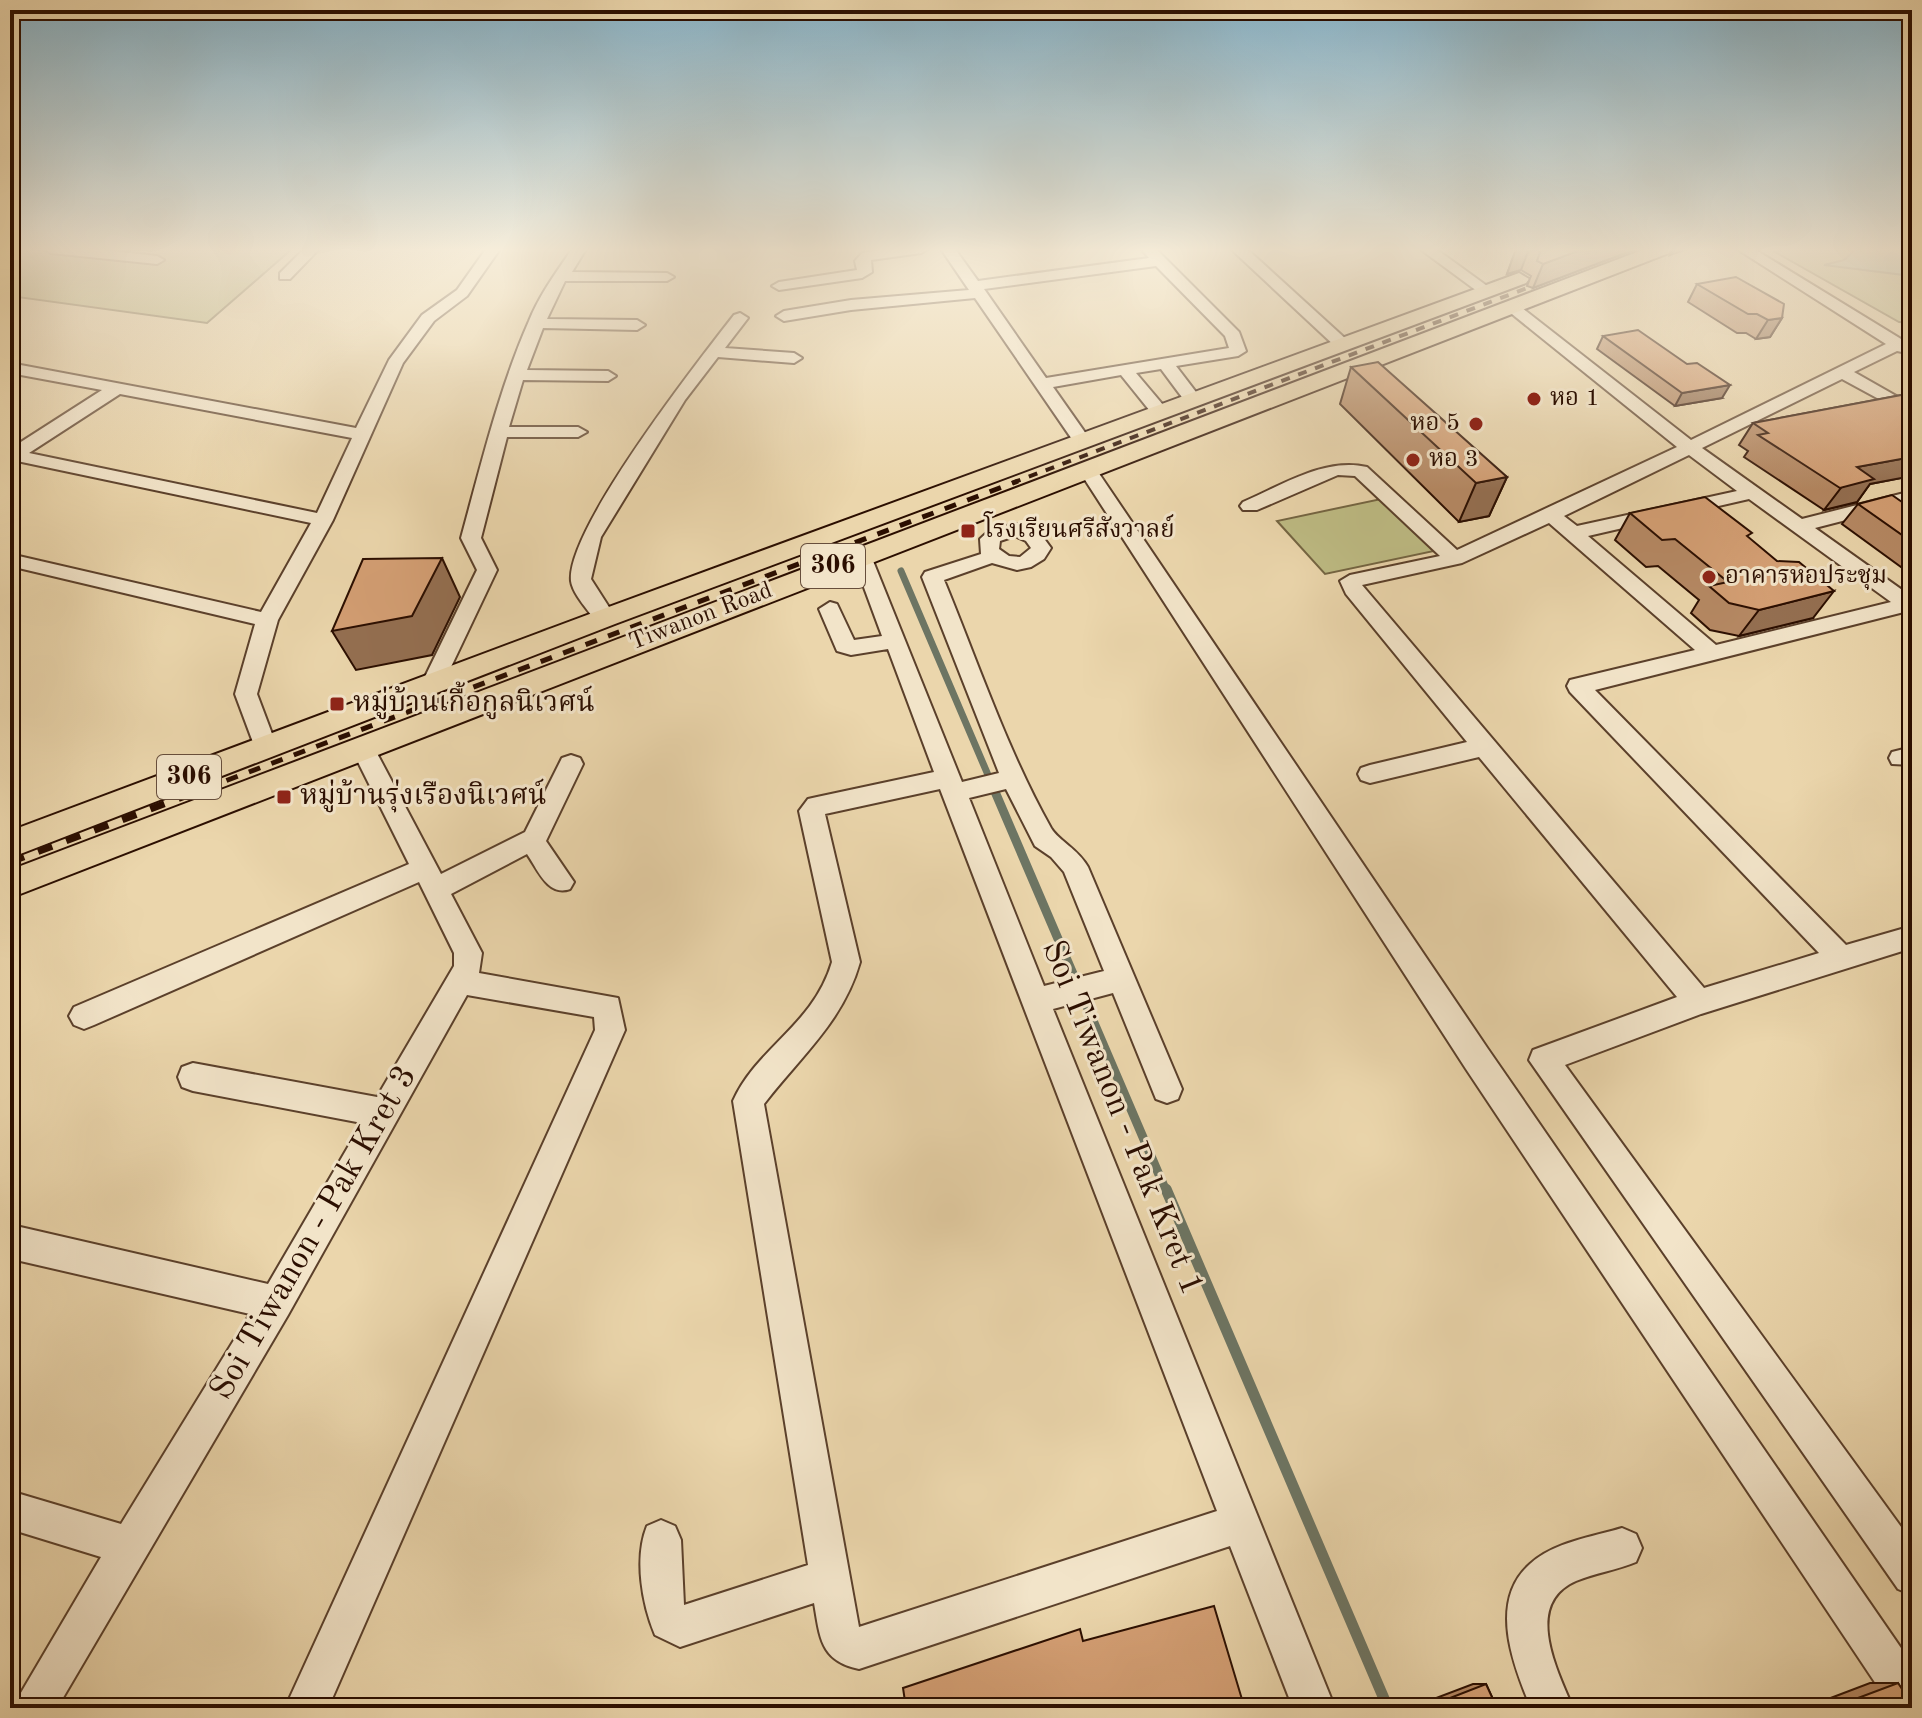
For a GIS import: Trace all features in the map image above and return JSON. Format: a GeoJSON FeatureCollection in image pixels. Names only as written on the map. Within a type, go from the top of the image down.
{"type":"FeatureCollection","features":[{"type":"Feature","properties":{"kind":"main road","name":"Tiwanon Road"},"geometry":{"type":"LineString","coordinates":[[10,884],[1010,498],[1091,458],[1160,412],[1382,329]]}},
{"type":"Feature","properties":{"kind":"main road","name":"Tiwanon Road"},"geometry":{"type":"LineString","coordinates":[[10,845],[605,618],[1304,387],[1454,329]]}},
{"type":"Feature","properties":{"kind":"main road"},"geometry":{"type":"LineString","coordinates":[[1276,369],[1304,387]]}},
{"type":"Feature","properties":{"kind":"street"},"geometry":{"type":"LineString","coordinates":[[265,747],[246,694],[267,620],[323,520],[395,363],[420,329]]}},
{"type":"Feature","properties":{"kind":"street"},"geometry":{"type":"LineString","coordinates":[[433,683],[487,570],[471,538],[533,329]]}},
{"type":"Feature","properties":{"kind":"street"},"geometry":{"type":"LineString","coordinates":[[605,618],[583,587],[581,579],[591,537],[678,398],[731,329]]}},
{"type":"Feature","properties":{"kind":"street"},"geometry":{"type":"LineString","coordinates":[[1004,329],[1091,458],[1486,1072],[1912,1701]]}},
{"type":"Feature","properties":{"kind":"street"},"geometry":{"type":"LineString","coordinates":[[1040,384],[1235,352],[1238,346],[1226,329]]}},
{"type":"Feature","properties":{"kind":"street"},"geometry":{"type":"LineString","coordinates":[[1326,329],[1342,344]]}},
{"type":"Feature","properties":{"kind":"street"},"geometry":{"type":"LineString","coordinates":[[1540,329],[1690,448],[1908,604],[1578,686],[1842,959]]}},
{"type":"Feature","properties":{"kind":"street"},"geometry":{"type":"LineString","coordinates":[[1879,329],[1907,346]]}},
{"type":"Feature","properties":{"kind":"street"},"geometry":{"type":"LineString","coordinates":[[1698,1002],[1483,747],[1353,589],[1350,581],[1455,559],[1617,484],[1842,372],[1907,346]]}},
{"type":"Feature","properties":{"kind":"street"},"geometry":{"type":"LineString","coordinates":[[714,352],[794,358]]}},
{"type":"Feature","properties":{"kind":"street"},"geometry":{"type":"LineString","coordinates":[[1166,364],[1193,400]]}},
{"type":"Feature","properties":{"kind":"street"},"geometry":{"type":"LineString","coordinates":[[10,368],[361,434]]}},
{"type":"Feature","properties":{"kind":"street"},"geometry":{"type":"LineString","coordinates":[[1126,371],[1160,412]]}},
{"type":"Feature","properties":{"kind":"street"},"geometry":{"type":"LineString","coordinates":[[1842,372],[1912,412]]}},
{"type":"Feature","properties":{"kind":"street"},"geometry":{"type":"LineString","coordinates":[[518,375],[608,376]]}},
{"type":"Feature","properties":{"kind":"street"},"geometry":{"type":"LineString","coordinates":[[11,455],[116,389]]}},
{"type":"Feature","properties":{"kind":"street"},"geometry":{"type":"LineString","coordinates":[[500,432],[578,432]]}},
{"type":"Feature","properties":{"kind":"street"},"geometry":{"type":"LineString","coordinates":[[11,455],[323,520]]}},
{"type":"Feature","properties":{"kind":"street"},"geometry":{"type":"LineString","coordinates":[[1250,506],[1336,469],[1360,471],[1455,559]]}},
{"type":"Feature","properties":{"kind":"street"},"geometry":{"type":"LineString","coordinates":[[1617,484],[1658,513]]}},
{"type":"Feature","properties":{"kind":"street"},"geometry":{"type":"LineString","coordinates":[[1574,533],[1753,493]]}},
{"type":"Feature","properties":{"kind":"street"},"geometry":{"type":"LineString","coordinates":[[1799,526],[1912,497]]}},
{"type":"Feature","properties":{"kind":"street"},"geometry":{"type":"LineString","coordinates":[[1010,498],[1024,518],[1027,533],[1041,548],[1032,560],[1013,563],[994,556],[932,577],[1013,778],[1044,839],[1060,850],[1075,867],[1167,1089]]}},
{"type":"Feature","properties":{"kind":"street"},"geometry":{"type":"LineString","coordinates":[[1552,515],[1712,653]]}},
{"type":"Feature","properties":{"kind":"street"},"geometry":{"type":"LineString","coordinates":[[994,556],[988,544],[999,532],[1027,533]]}},
{"type":"Feature","properties":{"kind":"street","name":"Soi Tiwanon - Pak Kret 1"},"geometry":{"type":"LineString","coordinates":[[862,555],[1314,1708]]}},
{"type":"Feature","properties":{"kind":"street"},"geometry":{"type":"LineString","coordinates":[[10,560],[267,620]]}},
{"type":"Feature","properties":{"kind":"street"},"geometry":{"type":"LineString","coordinates":[[830,609],[845,646],[851,648],[894,641]]}},
{"type":"Feature","properties":{"kind":"street"},"geometry":{"type":"LineString","coordinates":[[1370,774],[1483,747]]}},
{"type":"Feature","properties":{"kind":"street","name":"Soi Tiwanon - Pak Kret 3"},"geometry":{"type":"LineString","coordinates":[[33,1708],[276,1303],[460,982],[470,959],[363,748]]}},
{"type":"Feature","properties":{"kind":"street"},"geometry":{"type":"LineString","coordinates":[[84,1016],[532,841],[571,764]]}},
{"type":"Feature","properties":{"kind":"street"},"geometry":{"type":"LineString","coordinates":[[1013,778],[817,806],[812,811],[846,962],[845,970],[826,1011],[795,1049],[763,1080],[748,1101],[840,1635],[848,1646],[859,1648],[1243,1522]]}},
{"type":"Feature","properties":{"kind":"street"},"geometry":{"type":"LineString","coordinates":[[532,841],[561,882]]}},
{"type":"Feature","properties":{"kind":"street"},"geometry":{"type":"LineString","coordinates":[[1912,937],[1698,1002],[1544,1060],[1912,1575]]}},
{"type":"Feature","properties":{"kind":"street"},"geometry":{"type":"LineString","coordinates":[[1035,1001],[1122,979]]}},
{"type":"Feature","properties":{"kind":"street"},"geometry":{"type":"LineString","coordinates":[[306,1708],[610,1030],[608,1007],[460,982]]}},
{"type":"Feature","properties":{"kind":"street"},"geometry":{"type":"LineString","coordinates":[[193,1077],[384,1113]]}},
{"type":"Feature","properties":{"kind":"street"},"geometry":{"type":"LineString","coordinates":[[16,1243],[276,1303]]}},
{"type":"Feature","properties":{"kind":"street"},"geometry":{"type":"LineString","coordinates":[[10,1510],[129,1546]]}},
{"type":"Feature","properties":{"kind":"street"},"geometry":{"type":"LineString","coordinates":[[661,1540],[664,1607],[669,1621],[680,1627],[828,1578]]}},
{"type":"Feature","properties":{"kind":"street"},"geometry":{"type":"LineString","coordinates":[[1552,1708],[1531,1662],[1527,1633],[1531,1596],[1541,1581],[1561,1567],[1622,1548]]}},
{"type":"Feature","properties":{"kind":"shaded area"},"geometry":{"type":"Polygon","coordinates":[[[1381,499],[1434,551],[1325,574],[1277,521],[1381,499]]]}},
{"type":"Feature","properties":{"kind":"building"},"geometry":{"type":"Polygon","coordinates":[[[1638,330],[1687,364],[1697,363],[1730,385],[1682,393],[1603,336],[1638,330]]]}},
{"type":"Feature","properties":{"kind":"building"},"geometry":{"type":"Polygon","coordinates":[[[1378,362],[1507,477],[1476,483],[1351,367],[1378,362]]]}},
{"type":"Feature","properties":{"kind":"building"},"geometry":{"type":"Polygon","coordinates":[[[1912,393],[1912,457],[1857,467],[1874,479],[1840,488],[1758,435],[1768,433],[1753,423],[1912,393]]]}},
{"type":"Feature","properties":{"kind":"building"},"geometry":{"type":"Polygon","coordinates":[[[1892,495],[1912,509],[1912,542],[1858,504],[1892,495]]]}},
{"type":"Feature","properties":{"kind":"building"},"geometry":{"type":"Polygon","coordinates":[[[1705,497],[1752,533],[1747,536],[1777,561],[1799,562],[1834,591],[1759,610],[1729,603],[1709,586],[1728,582],[1675,539],[1662,540],[1630,513],[1705,497]]]}},
{"type":"Feature","properties":{"kind":"building"},"geometry":{"type":"Polygon","coordinates":[[[442,558],[412,616],[332,631],[363,559],[442,558]]]}},
{"type":"Feature","properties":{"kind":"building"},"geometry":{"type":"Polygon","coordinates":[[[1214,1606],[1244,1706],[906,1708],[903,1688],[1080,1629],[1083,1641],[1214,1606]]]}},
{"type":"Feature","properties":{"kind":"building"},"geometry":{"type":"Polygon","coordinates":[[[1898,1683],[1912,1708],[1834,1707],[1898,1683]]]}},
{"type":"Feature","properties":{"kind":"building"},"geometry":{"type":"Polygon","coordinates":[[[1486,1684],[1497,1708],[1427,1708],[1427,1707],[1486,1684]]]}},
{"type":"Feature","properties":{"kind":"waterway"},"geometry":{"type":"LineString","coordinates":[[901,571],[994,789]]}},
{"type":"Feature","properties":{"kind":"waterway"},"geometry":{"type":"LineString","coordinates":[[993,787],[1166,1191]]}},
{"type":"Feature","properties":{"kind":"waterway"},"geometry":{"type":"LineString","coordinates":[[1166,1189],[1388,1708]]}},
{"type":"Feature","properties":{"kind":"railway"},"geometry":{"type":"LineString","coordinates":[[1012,483],[1418,329]]}},
{"type":"Feature","properties":{"kind":"railway"},"geometry":{"type":"LineString","coordinates":[[204,789],[1018,481]]}},
{"type":"Feature","properties":{"kind":"railway"},"geometry":{"type":"LineString","coordinates":[[10,862],[209,787]]}},
{"type":"Feature","properties":{"kind":"place","name":"หอ 1"},"geometry":{"type":"Point","coordinates":[1534,399]}},
{"type":"Feature","properties":{"kind":"place","name":"หอ 5"},"geometry":{"type":"Point","coordinates":[1476,424]}},
{"type":"Feature","properties":{"kind":"place","name":"หอ 3"},"geometry":{"type":"Point","coordinates":[1413,460]}},
{"type":"Feature","properties":{"kind":"place","name":"โรงเรียนศรีสังวาลย์"},"geometry":{"type":"Point","coordinates":[968,531]}},
{"type":"Feature","properties":{"kind":"place","name":"อาคารหอประชุม"},"geometry":{"type":"Point","coordinates":[1709,577]}},
{"type":"Feature","properties":{"kind":"place","name":"หมู่บ้านเกื้อกูลนิเวศน์"},"geometry":{"type":"Point","coordinates":[337,704]}},
{"type":"Feature","properties":{"kind":"place","name":"หมู่บ้านรุ่งเรืองนิเวศน์"},"geometry":{"type":"Point","coordinates":[284,797]}}]}
